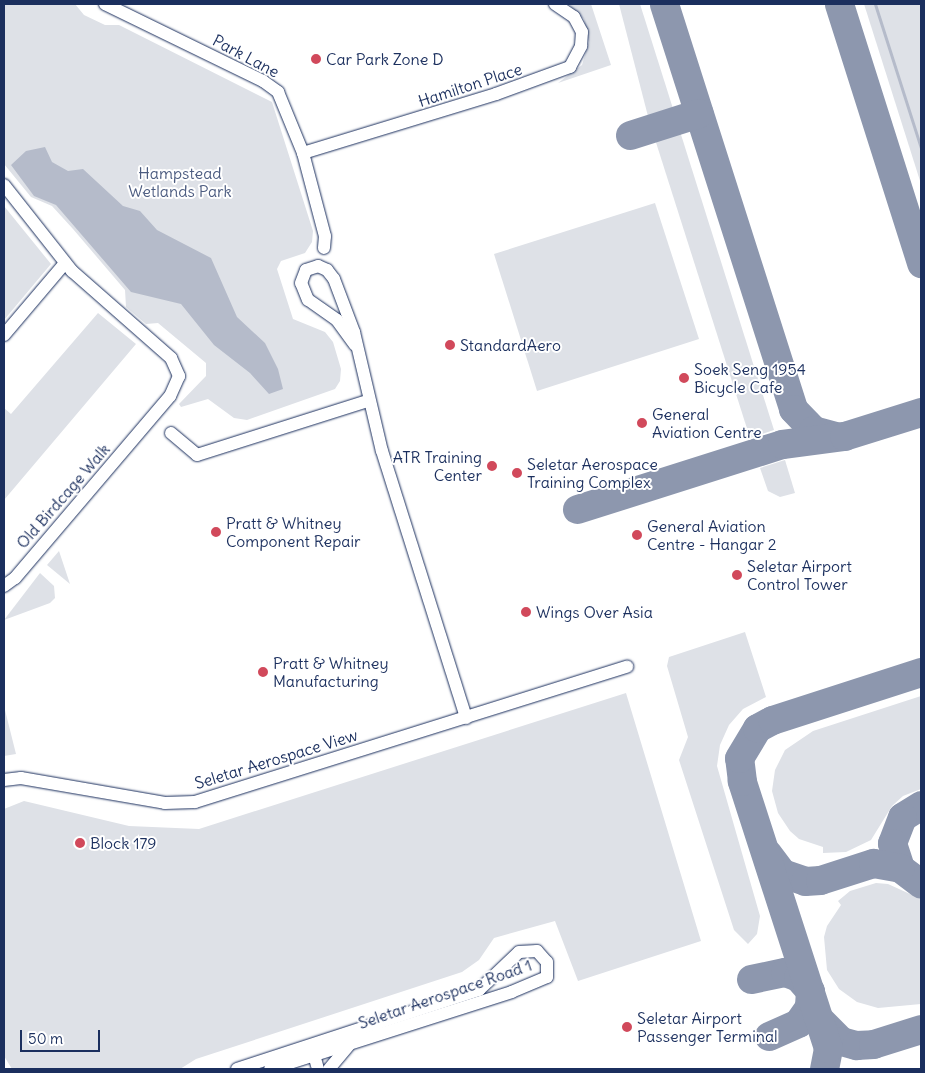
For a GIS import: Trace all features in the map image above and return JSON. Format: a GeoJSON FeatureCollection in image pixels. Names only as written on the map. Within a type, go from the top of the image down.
{"type":"FeatureCollection","features":[{"type":"Feature","properties":{"kind":"street","name":"Park Lane"},"geometry":{"type":"LineString","coordinates":[[105,4],[126,8],[267,83],[283,98],[303,153],[325,236],[324,248]]}},
{"type":"Feature","properties":{"kind":"street","name":"Hamilton Place"},"geometry":{"type":"LineString","coordinates":[[303,153],[496,94],[570,67],[581,46],[582,32],[574,17],[555,4]]}},
{"type":"Feature","properties":{"kind":"street","name":"Old Birdcage Walk"},"geometry":{"type":"LineString","coordinates":[[4,185],[65,263],[176,364],[178,382],[146,424],[4,586]]}},
{"type":"Feature","properties":{"kind":"street"},"geometry":{"type":"LineString","coordinates":[[4,335],[65,263]]}},
{"type":"Feature","properties":{"kind":"street"},"geometry":{"type":"LineString","coordinates":[[355,345],[337,320],[308,300],[301,283],[306,270],[318,266],[334,279],[354,332],[367,401],[466,718]]}},
{"type":"Feature","properties":{"kind":"street"},"geometry":{"type":"LineString","coordinates":[[171,433],[197,455],[367,401]]}},
{"type":"Feature","properties":{"kind":"street","name":"Seletar Aerospace View"},"geometry":{"type":"LineString","coordinates":[[4,780],[21,778],[165,803],[194,802],[627,667]]}},
{"type":"Feature","properties":{"kind":"street","name":"Seletar Aerospace Road 1"},"geometry":{"type":"LineString","coordinates":[[237,1069],[306,1055],[351,1043],[430,1012],[479,990],[519,952],[537,951],[547,962],[547,976],[539,981],[430,1012],[306,1055],[271,1069]]}},
{"type":"Feature","properties":{"kind":"street"},"geometry":{"type":"LineString","coordinates":[[329,1069],[351,1043]]}},
{"type":"Feature","properties":{"kind":"street"},"geometry":{"type":"LineString","coordinates":[[306,1055],[318,1069]]}},
{"type":"Feature","properties":{"kind":"street"},"geometry":{"type":"LineString","coordinates":[[271,1069],[282,1069]]}},
{"type":"Feature","properties":{"kind":"green space","name":"Hampstead Wetlands Park"},"geometry":{"type":"Polygon","coordinates":[[[4,4],[75,4],[84,15],[105,25],[119,25],[272,102],[313,231],[312,242],[305,253],[281,261],[277,269],[293,319],[325,332],[333,342],[341,369],[340,381],[335,389],[247,420],[234,418],[208,399],[181,407],[179,404],[206,376],[206,363],[158,323],[146,324],[126,307],[125,290],[73,229],[52,206],[31,197],[4,164],[4,4]]]}},
{"type":"Feature","properties":{"kind":"green space"},"geometry":{"type":"Polygon","coordinates":[[[568,4],[591,4],[611,65],[558,83],[582,65],[589,42],[584,19],[568,4]]]}},
{"type":"Feature","properties":{"kind":"green space"},"geometry":{"type":"Polygon","coordinates":[[[619,4],[640,4],[675,115],[650,124],[619,4]]]}},
{"type":"Feature","properties":{"kind":"green space"},"geometry":{"type":"Polygon","coordinates":[[[864,4],[921,4],[921,184],[864,4]]]}},
{"type":"Feature","properties":{"kind":"green space"},"geometry":{"type":"Polygon","coordinates":[[[678,125],[774,430],[750,438],[653,133],[678,125]]]}},
{"type":"Feature","properties":{"kind":"green space"},"geometry":{"type":"Polygon","coordinates":[[[655,203],[699,339],[537,391],[494,254],[655,203]]]}},
{"type":"Feature","properties":{"kind":"green space"},"geometry":{"type":"Polygon","coordinates":[[[4,206],[51,264],[4,320],[4,206]]]}},
{"type":"Feature","properties":{"kind":"green space"},"geometry":{"type":"Polygon","coordinates":[[[98,313],[136,344],[4,500],[4,408],[11,414],[98,313]]]}},
{"type":"Feature","properties":{"kind":"green space"},"geometry":{"type":"Polygon","coordinates":[[[785,460],[795,493],[780,497],[768,491],[760,468],[785,460]]]}},
{"type":"Feature","properties":{"kind":"green space"},"geometry":{"type":"Polygon","coordinates":[[[59,551],[70,584],[47,565],[59,551]]]}},
{"type":"Feature","properties":{"kind":"green space"},"geometry":{"type":"Polygon","coordinates":[[[40,573],[54,586],[55,598],[50,603],[4,620],[40,573]]]}},
{"type":"Feature","properties":{"kind":"green space"},"geometry":{"type":"Polygon","coordinates":[[[745,632],[766,697],[743,709],[729,725],[720,745],[717,766],[760,916],[757,934],[748,944],[734,930],[679,760],[688,737],[667,666],[669,657],[745,632]]]}},
{"type":"Feature","properties":{"kind":"green space"},"geometry":{"type":"Polygon","coordinates":[[[626,693],[701,941],[578,981],[555,921],[494,938],[479,960],[462,972],[196,1059],[180,1069],[12,1069],[4,1056],[4,809],[24,801],[129,826],[199,829],[626,693]]]}},
{"type":"Feature","properties":{"kind":"green space"},"geometry":{"type":"Polygon","coordinates":[[[921,696],[921,789],[903,796],[892,806],[871,840],[846,852],[823,853],[823,847],[799,839],[790,831],[778,813],[772,791],[775,770],[785,750],[813,731],[921,696]]]}},
{"type":"Feature","properties":{"kind":"green space"},"geometry":{"type":"Polygon","coordinates":[[[4,706],[16,754],[4,756],[4,706]]]}},
{"type":"Feature","properties":{"kind":"green space"},"geometry":{"type":"Polygon","coordinates":[[[876,883],[888,884],[921,899],[921,1004],[878,1008],[857,1002],[839,989],[827,970],[824,937],[827,926],[841,905],[838,901],[850,891],[876,883]]]}},
{"type":"Feature","properties":{"kind":"water"},"geometry":{"type":"Polygon","coordinates":[[[45,147],[52,162],[68,171],[83,169],[123,206],[140,211],[157,230],[211,258],[237,317],[265,343],[278,369],[283,389],[269,394],[250,373],[214,345],[181,304],[131,292],[56,205],[34,196],[11,165],[26,151],[45,147]]]}},
{"type":"Feature","properties":{"kind":"waterway"},"geometry":{"type":"LineString","coordinates":[[875,4],[921,148]]}},
{"type":"Feature","properties":{"kind":"taxiway"},"geometry":{"type":"LineString","coordinates":[[664,4],[793,409],[813,430],[835,436]]}},
{"type":"Feature","properties":{"kind":"taxiway"},"geometry":{"type":"LineString","coordinates":[[839,4],[921,263]]}},
{"type":"Feature","properties":{"kind":"taxiway"},"geometry":{"type":"LineString","coordinates":[[630,135],[699,113]]}},
{"type":"Feature","properties":{"kind":"taxiway"},"geometry":{"type":"LineString","coordinates":[[577,509],[782,444],[844,436],[921,412]]}},
{"type":"Feature","properties":{"kind":"taxiway"},"geometry":{"type":"LineString","coordinates":[[824,1069],[828,1048],[742,781],[739,758],[757,728],[772,720],[921,672]]}},
{"type":"Feature","properties":{"kind":"taxiway"},"geometry":{"type":"LineString","coordinates":[[921,805],[902,817],[892,843],[900,868],[921,884]]}},
{"type":"Feature","properties":{"kind":"taxiway"},"geometry":{"type":"LineString","coordinates":[[767,853],[782,873],[805,881],[820,880],[873,863],[900,868]]}},
{"type":"Feature","properties":{"kind":"taxiway"},"geometry":{"type":"LineString","coordinates":[[751,979],[785,972],[798,977],[810,991],[809,1007],[798,1023],[769,1036]]}},
{"type":"Feature","properties":{"kind":"taxiway"},"geometry":{"type":"LineString","coordinates":[[819,1019],[841,1041],[856,1045],[873,1044],[921,1029]]}},
{"type":"Feature","properties":{"kind":"place","name":"Car Park Zone D"},"geometry":{"type":"Point","coordinates":[316,59]}},
{"type":"Feature","properties":{"kind":"place","name":"StandardAero"},"geometry":{"type":"Point","coordinates":[450,345]}},
{"type":"Feature","properties":{"kind":"place","name":"Soek Seng 1954 Bicycle Cafe"},"geometry":{"type":"Point","coordinates":[684,378]}},
{"type":"Feature","properties":{"kind":"place","name":"General Aviation Centre"},"geometry":{"type":"Point","coordinates":[642,423]}},
{"type":"Feature","properties":{"kind":"place","name":"ATR Training Center"},"geometry":{"type":"Point","coordinates":[492,466]}},
{"type":"Feature","properties":{"kind":"place","name":"Seletar Aerospace Training Complex"},"geometry":{"type":"Point","coordinates":[517,473]}},
{"type":"Feature","properties":{"kind":"place","name":"Pratt & Whitney Component Repair"},"geometry":{"type":"Point","coordinates":[216,532]}},
{"type":"Feature","properties":{"kind":"place","name":"General Aviation Centre - Hangar 2"},"geometry":{"type":"Point","coordinates":[637,535]}},
{"type":"Feature","properties":{"kind":"place","name":"Seletar Airport Control Tower"},"geometry":{"type":"Point","coordinates":[737,575]}},
{"type":"Feature","properties":{"kind":"place","name":"Wings Over Asia"},"geometry":{"type":"Point","coordinates":[526,612]}},
{"type":"Feature","properties":{"kind":"place","name":"Pratt & Whitney Manufacturing"},"geometry":{"type":"Point","coordinates":[263,672]}},
{"type":"Feature","properties":{"kind":"place","name":"Block 179"},"geometry":{"type":"Point","coordinates":[80,843]}},
{"type":"Feature","properties":{"kind":"place","name":"Seletar Airport Passenger Terminal"},"geometry":{"type":"Point","coordinates":[627,1027]}}]}
